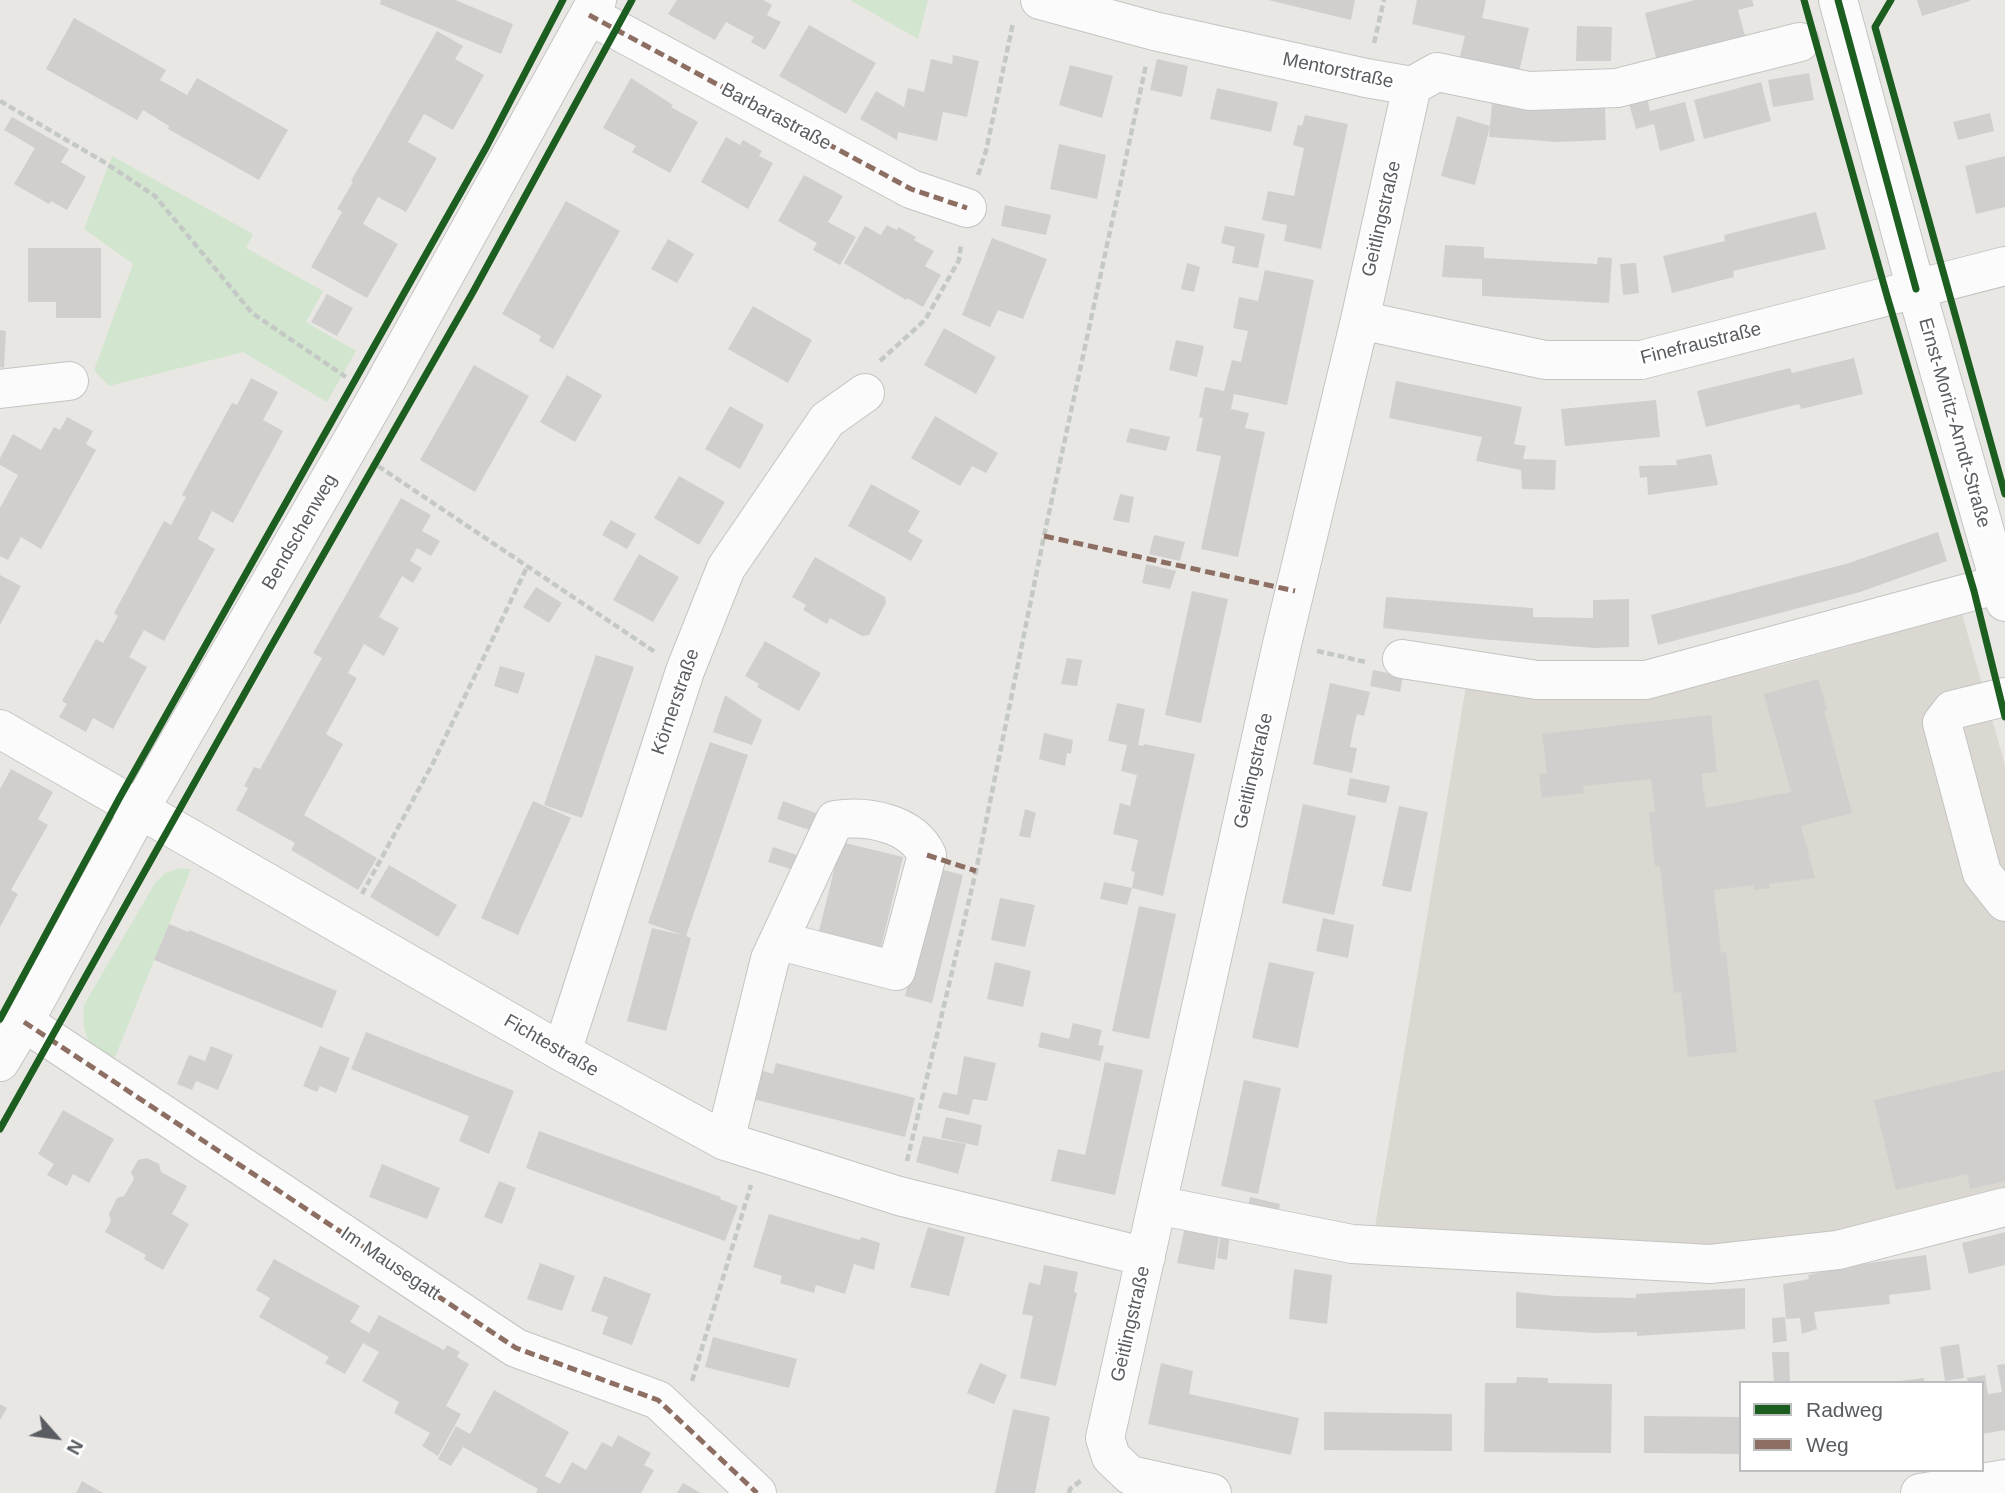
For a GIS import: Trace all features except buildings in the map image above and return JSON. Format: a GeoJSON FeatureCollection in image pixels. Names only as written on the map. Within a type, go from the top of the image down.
{"type":"FeatureCollection","features":[{"type":"Feature","properties":{"kind":"street","name":"Ernst-Moritz-Arndt-Straße"},"geometry":{"type":"LineString","coordinates":[[1838,0],[1916,289],[2003,593]]}},
{"type":"Feature","properties":{"kind":"street","name":"Mentorstraße"},"geometry":{"type":"LineString","coordinates":[[1027,6],[1412,86],[1437,72],[1529,91],[1617,88],[1800,42]]}},
{"type":"Feature","properties":{"kind":"street","name":"Barbarastraße"},"geometry":{"type":"LineString","coordinates":[[593,8],[911,189],[967,208]]}},
{"type":"Feature","properties":{"kind":"street","name":"Bendschenweg"},"geometry":{"type":"LineString","coordinates":[[0,1062],[140,809],[349,446],[593,8]]}},
{"type":"Feature","properties":{"kind":"street","name":"Geitlingstraße"},"geometry":{"type":"LineString","coordinates":[[1212,1493],[1130,1475],[1111,1457],[1105,1438],[1283,644],[1412,86]]}},
{"type":"Feature","properties":{"kind":"street","name":"Finefraustraße"},"geometry":{"type":"LineString","coordinates":[[1360,320],[1545,360],[1641,360],[2005,266]]}},
{"type":"Feature","properties":{"kind":"street"},"geometry":{"type":"LineString","coordinates":[[0,389],[69,381]]}},
{"type":"Feature","properties":{"kind":"street","name":"Körnerstraße"},"geometry":{"type":"LineString","coordinates":[[562,1052],[685,671],[726,568],[827,420],[865,393]]}},
{"type":"Feature","properties":{"kind":"street"},"geometry":{"type":"LineString","coordinates":[[1402,659],[1538,680],[1646,680],[2003,593]]}},
{"type":"Feature","properties":{"kind":"street"},"geometry":{"type":"LineString","coordinates":[[2005,697],[1952,710],[1942,723],[1982,873],[2005,902]]}},
{"type":"Feature","properties":{"kind":"street","name":"Fichtestraße"},"geometry":{"type":"LineString","coordinates":[[0,729],[562,1052],[743,1147],[899,1196],[1146,1257]]}},
{"type":"Feature","properties":{"kind":"street"},"geometry":{"type":"LineString","coordinates":[[743,1147],[770,960],[780,942]]}},
{"type":"Feature","properties":{"kind":"street","name":"Im Mausegatt"},"geometry":{"type":"LineString","coordinates":[[24,1022],[516,1348],[658,1400],[757,1493]]}},
{"type":"Feature","properties":{"kind":"street"},"geometry":{"type":"LineString","coordinates":[[1157,1205],[1352,1244],[1710,1264],[1838,1250],[2005,1207]]}},
{"type":"Feature","properties":{"kind":"street"},"geometry":{"type":"LineString","coordinates":[[1920,1493],[2005,1479]]}},
{"type":"Feature","properties":{"kind":"path"},"geometry":{"type":"LineString","coordinates":[[865,393],[882,358],[925,320],[959,260],[967,208],[1027,6]]}},
{"type":"Feature","properties":{"kind":"path"},"geometry":{"type":"LineString","coordinates":[[899,1196],[976,871],[1044,536],[1154,31]]}},
{"type":"Feature","properties":{"kind":"path"},"geometry":{"type":"LineString","coordinates":[[0,102],[104,162],[155,196],[252,313],[355,384]]}},
{"type":"Feature","properties":{"kind":"path"},"geometry":{"type":"LineString","coordinates":[[349,446],[685,671]]}},
{"type":"Feature","properties":{"kind":"path"},"geometry":{"type":"LineString","coordinates":[[344,927],[433,763],[527,567]]}},
{"type":"Feature","properties":{"kind":"path"},"geometry":{"type":"LineString","coordinates":[[1283,644],[1373,663],[1402,659]]}},
{"type":"Feature","properties":{"kind":"path"},"geometry":{"type":"LineString","coordinates":[[658,1400],[694,1380],[743,1147]]}},
{"type":"Feature","properties":{"kind":"shaded area"},"geometry":{"type":"Polygon","coordinates":[[[1962,614],[2005,765],[2005,1197],[1753,1248],[1373,1238],[1466,686],[1651,691],[1770,668],[1962,614]]]}},
{"type":"Feature","properties":{"kind":"green space"},"geometry":{"type":"Polygon","coordinates":[[[850,0],[928,0],[918,39],[850,0]]]}},
{"type":"Feature","properties":{"kind":"green space"},"geometry":{"type":"Polygon","coordinates":[[[112,156],[253,234],[246,248],[323,291],[306,322],[356,351],[327,402],[243,352],[109,386],[94,370],[133,264],[84,229],[112,156]]]}},
{"type":"Feature","properties":{"kind":"green space"},"geometry":{"type":"Polygon","coordinates":[[[180,868],[191,869],[113,1062],[97,1051],[88,1039],[84,1025],[84,1005],[155,883],[165,873],[180,868]]]}},
{"type":"Feature","properties":{"kind":"marked path"},"geometry":{"type":"LineString","coordinates":[[589,15],[911,189],[967,208]]}},
{"type":"Feature","properties":{"kind":"marked path"},"geometry":{"type":"LineString","coordinates":[[1044,536],[1295,591]]}},
{"type":"Feature","properties":{"kind":"marked path"},"geometry":{"type":"LineString","coordinates":[[927,855],[976,871]]}},
{"type":"Feature","properties":{"kind":"marked path"},"geometry":{"type":"LineString","coordinates":[[24,1022],[516,1348],[658,1400],[757,1493]]}},
{"type":"Feature","properties":{"kind":"cycle path"},"geometry":{"type":"LineString","coordinates":[[0,1019],[120,797],[487,146],[563,0]]}},
{"type":"Feature","properties":{"kind":"cycle path"},"geometry":{"type":"LineString","coordinates":[[0,1129],[473,292],[632,0]]}},
{"type":"Feature","properties":{"kind":"cycle path"},"geometry":{"type":"LineString","coordinates":[[1804,0],[1974,591],[2005,717]]}},
{"type":"Feature","properties":{"kind":"cycle path"},"geometry":{"type":"LineString","coordinates":[[1838,0],[1916,289]]}},
{"type":"Feature","properties":{"kind":"cycle path"},"geometry":{"type":"LineString","coordinates":[[1891,0],[1875,27],[2005,494]]}}]}
